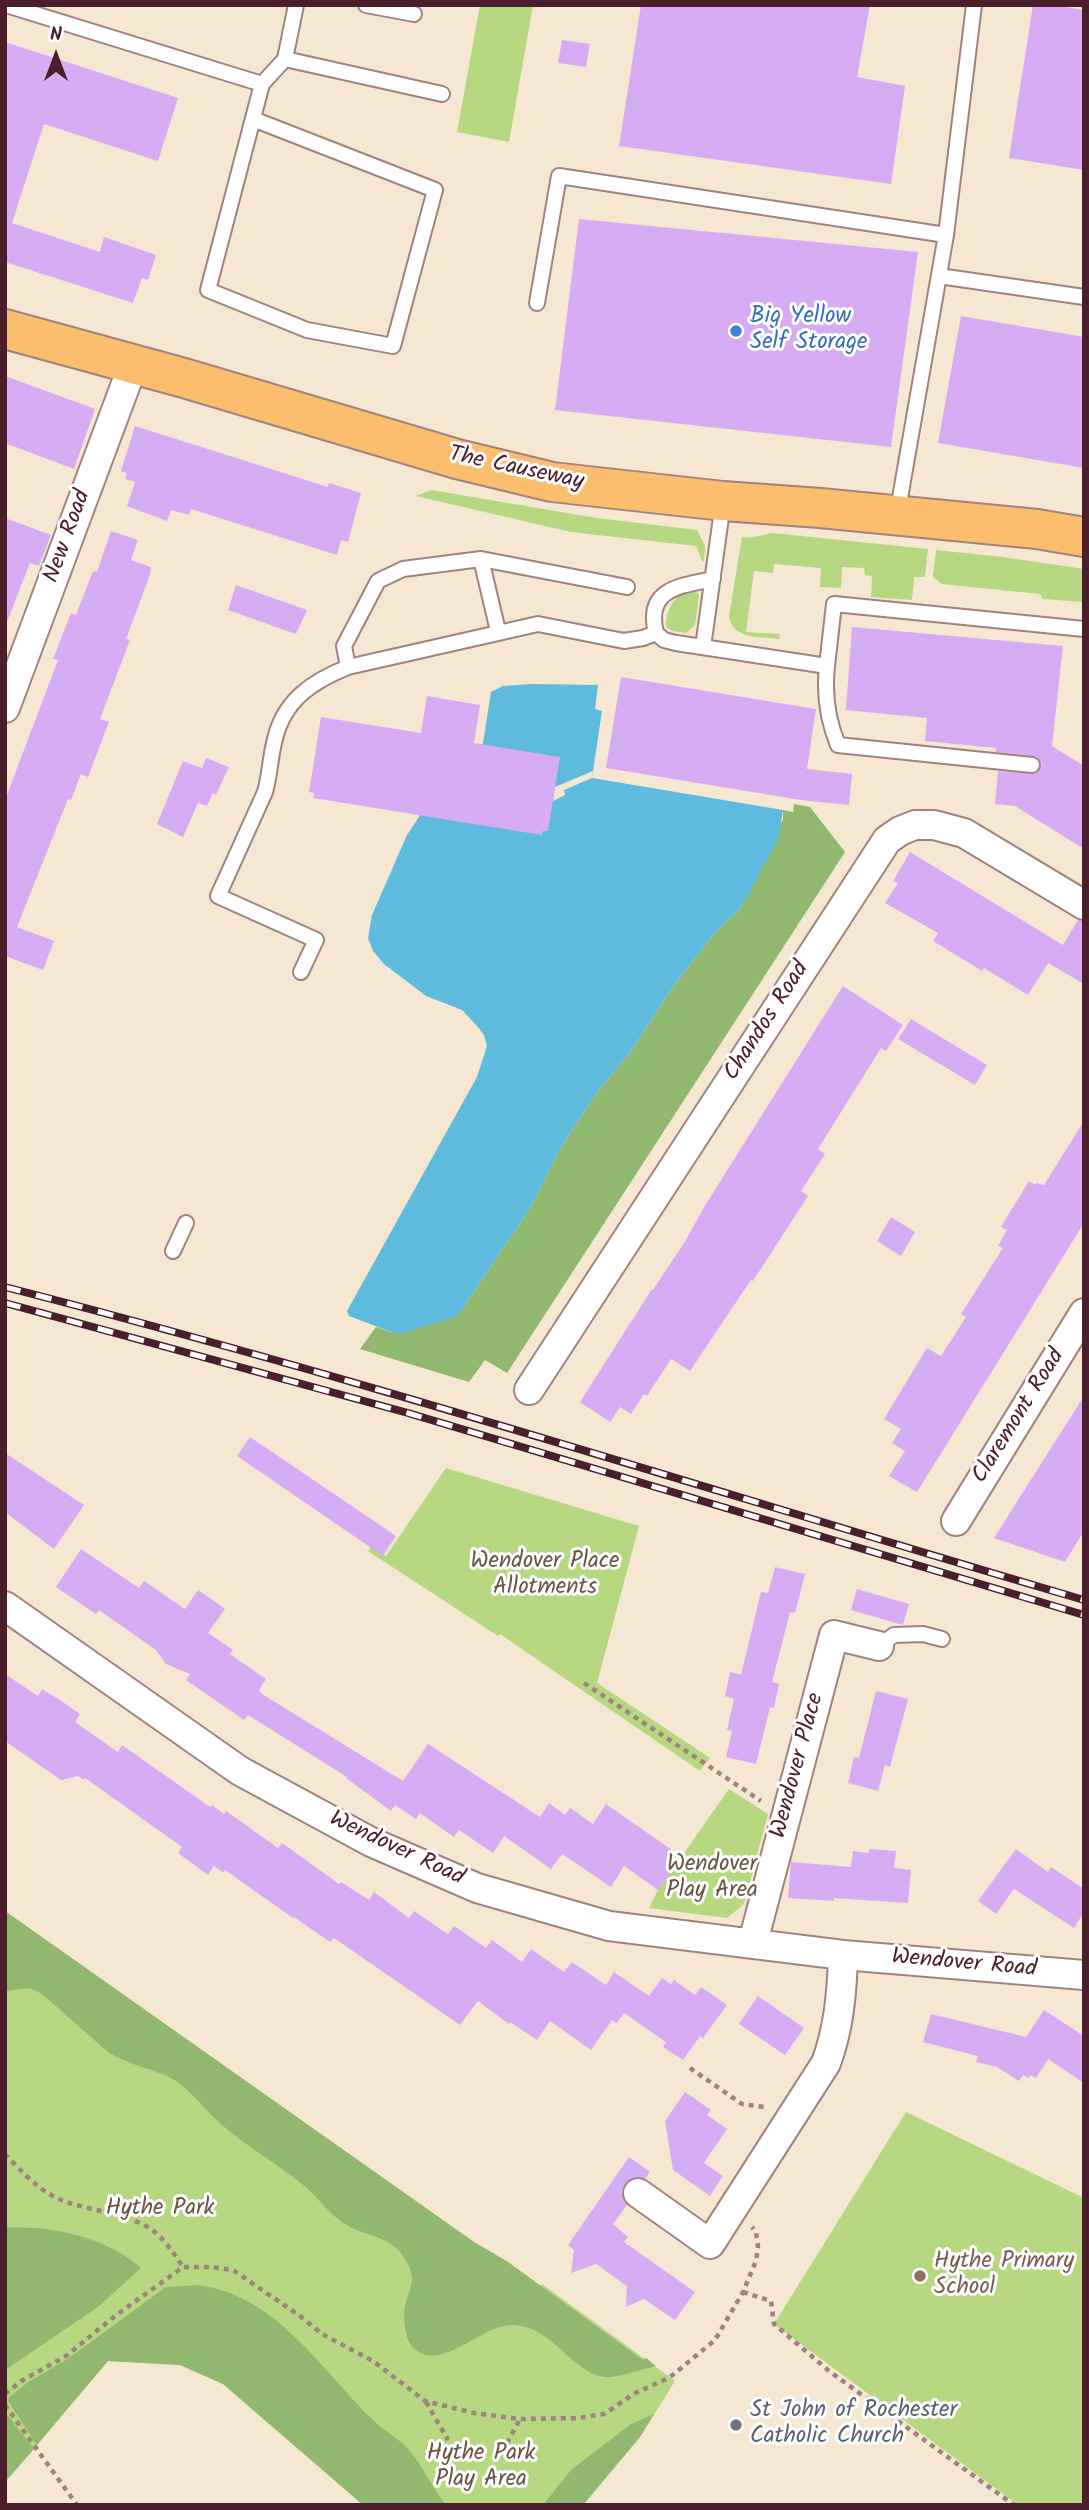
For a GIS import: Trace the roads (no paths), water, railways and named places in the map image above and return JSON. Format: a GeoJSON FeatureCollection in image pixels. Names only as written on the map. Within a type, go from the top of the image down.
{"type":"FeatureCollection","features":[{"type":"Feature","properties":{"kind":"main road","name":"The Causeway"},"geometry":{"type":"LineString","coordinates":[[5,329],[457,459],[552,482],[1037,530],[1084,537]]}},
{"type":"Feature","properties":{"kind":"street","name":"New Road"},"geometry":{"type":"LineString","coordinates":[[5,708],[133,365]]}},
{"type":"Feature","properties":{"kind":"street","name":"Chandos Road"},"geometry":{"type":"LineString","coordinates":[[529,1390],[887,841],[900,831],[915,825],[934,825],[964,833],[1084,905]]}},
{"type":"Feature","properties":{"kind":"street","name":"Claremont Road"},"geometry":{"type":"LineString","coordinates":[[956,1521],[1084,1313]]}},
{"type":"Feature","properties":{"kind":"street","name":"Wendover Road"},"geometry":{"type":"LineString","coordinates":[[5,1606],[240,1771],[371,1842],[477,1888],[609,1926],[843,1955],[1084,1975]]}},
{"type":"Feature","properties":{"kind":"street","name":"Wendover Place"},"geometry":{"type":"LineString","coordinates":[[753,1942],[834,1635],[879,1646]]}},
{"type":"Feature","properties":{"kind":"street"},"geometry":{"type":"LineString","coordinates":[[638,2193],[710,2244],[826,2063],[834,2039],[841,1995],[843,1955]]}},
{"type":"Feature","properties":{"kind":"lane"},"geometry":{"type":"LineString","coordinates":[[6,5],[262,84]]}},
{"type":"Feature","properties":{"kind":"lane"},"geometry":{"type":"LineString","coordinates":[[253,119],[301,140],[435,190],[393,346],[307,330],[208,290],[262,84],[285,59],[296,5]]}},
{"type":"Feature","properties":{"kind":"lane"},"geometry":{"type":"LineString","coordinates":[[366,5],[415,14]]}},
{"type":"Feature","properties":{"kind":"lane"},"geometry":{"type":"LineString","coordinates":[[897,516],[946,234],[974,5]]}},
{"type":"Feature","properties":{"kind":"lane"},"geometry":{"type":"LineString","coordinates":[[285,59],[442,94]]}},
{"type":"Feature","properties":{"kind":"lane"},"geometry":{"type":"LineString","coordinates":[[537,303],[559,176],[946,234]]}},
{"type":"Feature","properties":{"kind":"lane"},"geometry":{"type":"LineString","coordinates":[[939,276],[1084,297]]}},
{"type":"Feature","properties":{"kind":"lane"},"geometry":{"type":"LineString","coordinates":[[703,647],[723,501]]}},
{"type":"Feature","properties":{"kind":"lane"},"geometry":{"type":"LineString","coordinates":[[481,559],[498,631]]}},
{"type":"Feature","properties":{"kind":"lane"},"geometry":{"type":"LineString","coordinates":[[348,667],[344,646],[378,581],[403,569],[481,559],[627,587]]}},
{"type":"Feature","properties":{"kind":"lane"},"geometry":{"type":"LineString","coordinates":[[713,579],[665,592],[658,599],[652,619],[656,633],[664,640],[827,666]]}},
{"type":"Feature","properties":{"kind":"lane"},"geometry":{"type":"LineString","coordinates":[[1032,765],[838,745],[831,729],[824,692],[834,604],[1084,629]]}},
{"type":"Feature","properties":{"kind":"lane"},"geometry":{"type":"LineString","coordinates":[[301,972],[316,940],[218,896],[265,792],[270,777],[274,740],[283,716],[301,692],[323,677],[348,667],[538,624],[624,640],[643,638],[656,633]]}},
{"type":"Feature","properties":{"kind":"lane"},"geometry":{"type":"LineString","coordinates":[[173,1251],[186,1223]]}},
{"type":"Feature","properties":{"kind":"lane"},"geometry":{"type":"LineString","coordinates":[[879,1646],[894,1635],[923,1634],[942,1639]]}},
{"type":"Feature","properties":{"kind":"water"},"geometry":{"type":"Polygon","coordinates":[[[598,685],[595,709],[602,711],[592,778],[783,810],[778,840],[740,909],[713,935],[674,985],[631,1051],[595,1095],[560,1149],[531,1207],[461,1311],[455,1317],[403,1333],[394,1333],[349,1316],[347,1311],[477,1077],[487,1046],[484,1035],[462,1010],[426,996],[384,964],[373,951],[368,938],[372,915],[427,797],[483,743],[491,692],[503,686],[598,685]]]}},
{"type":"Feature","properties":{"kind":"railway"},"geometry":{"type":"LineString","coordinates":[[5,1287],[411,1399],[1084,1600]]}},
{"type":"Feature","properties":{"kind":"railway"},"geometry":{"type":"LineString","coordinates":[[5,1303],[408,1413],[1084,1615]]}},
{"type":"Feature","properties":{"kind":"place","name":"Big Yellow Self Storage"},"geometry":{"type":"Point","coordinates":[736,331]}},
{"type":"Feature","properties":{"kind":"place","name":"Hythe Primary School"},"geometry":{"type":"Point","coordinates":[920,2276]}},
{"type":"Feature","properties":{"kind":"place","name":"St John of Rochester Catholic Church"},"geometry":{"type":"Point","coordinates":[736,2425]}},
{"type":"Feature","properties":{"kind":"park label","name":"Wendover Place Allotments"},"geometry":{"type":"Point","coordinates":[545,1576]}},
{"type":"Feature","properties":{"kind":"park label","name":"Wendover Play Area"},"geometry":{"type":"Point","coordinates":[712,1879]}},
{"type":"Feature","properties":{"kind":"park label","name":"Hythe Park"},"geometry":{"type":"Point","coordinates":[160,2210]}},
{"type":"Feature","properties":{"kind":"park label","name":"Hythe Park Play Area"},"geometry":{"type":"Point","coordinates":[481,2468]}}]}
